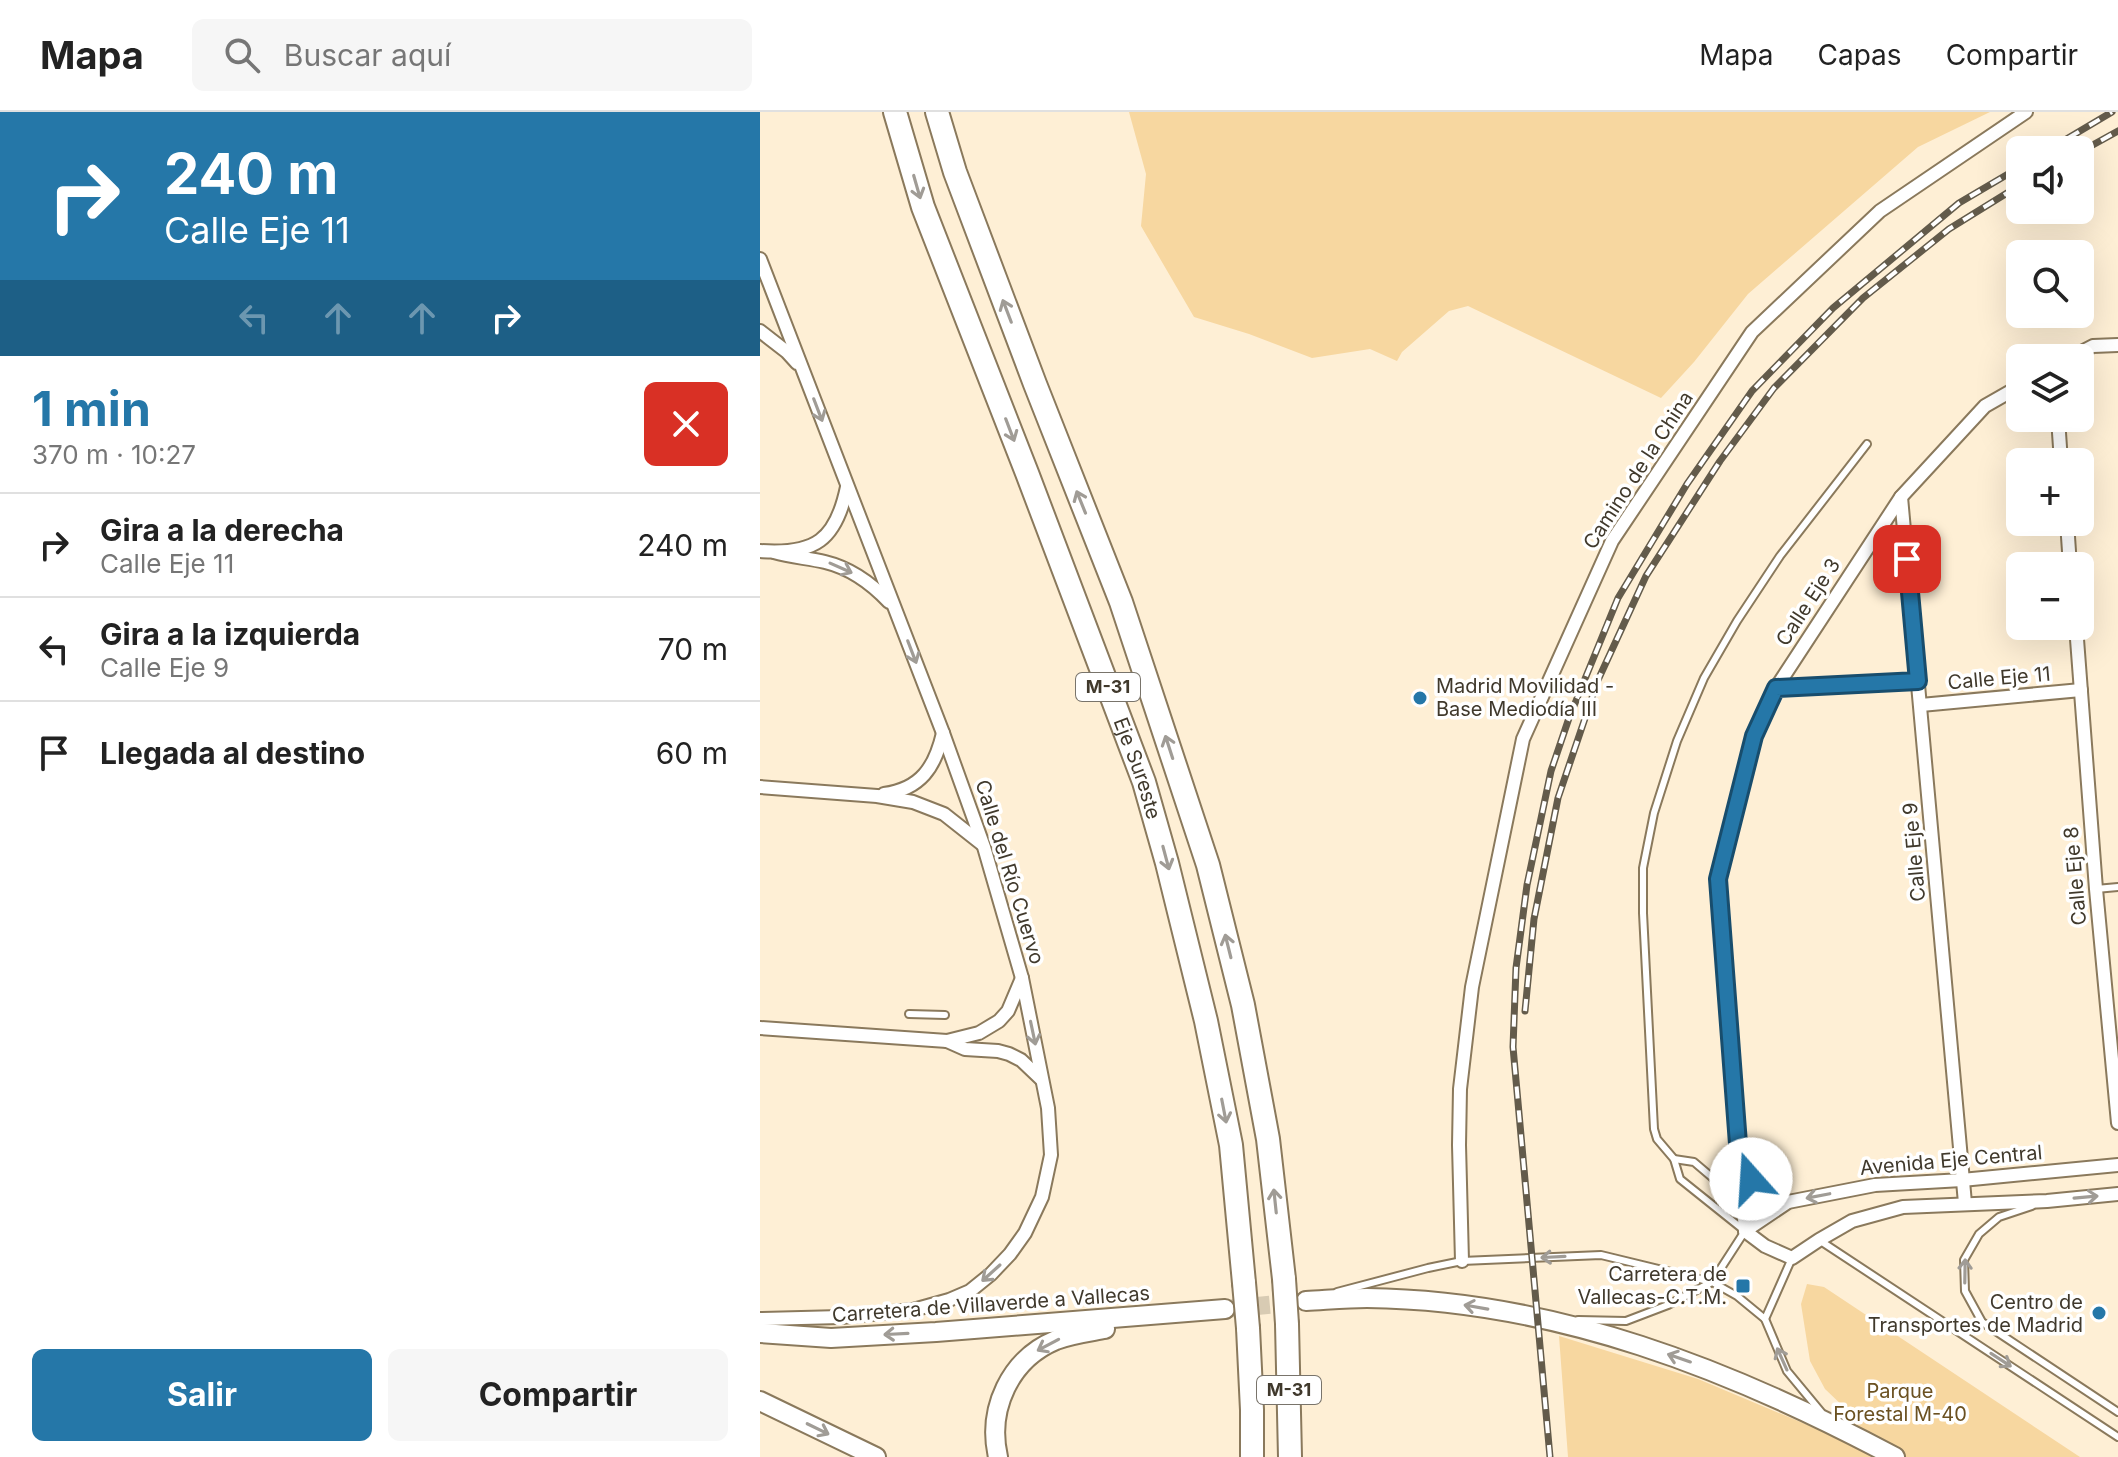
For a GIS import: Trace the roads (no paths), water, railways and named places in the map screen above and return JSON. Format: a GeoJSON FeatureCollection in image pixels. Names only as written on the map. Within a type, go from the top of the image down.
{"type":"FeatureCollection","features":[{"type":"Feature","properties":{"kind":"highway","name":"Eje Sureste"},"geometry":{"type":"LineString","coordinates":[[895,112],[923,207],[1144,782],[1167,863],[1206,1021],[1231,1145],[1248,1328],[1252,1457]]}},
{"type":"Feature","properties":{"kind":"highway","name":"Eje Sureste"},"geometry":{"type":"LineString","coordinates":[[937,112],[955,172],[1121,602],[1208,865],[1243,1005],[1268,1139],[1284,1279],[1290,1457]]}},
{"type":"Feature","properties":{"kind":"main road"},"geometry":{"type":"LineString","coordinates":[[1306,1301],[1366,1298],[1457,1304],[1553,1321],[1616,1337],[1711,1369],[1828,1421],[1895,1457]]}},
{"type":"Feature","properties":{"kind":"main road","name":"Carretera de Villaverde a Vallecas"},"geometry":{"type":"LineString","coordinates":[[760,1333],[831,1338],[1215,1310],[1070,1335],[1041,1347],[1017,1369],[1000,1398],[994,1428],[998,1457]]}},
{"type":"Feature","properties":{"kind":"main road"},"geometry":{"type":"LineString","coordinates":[[760,1401],[876,1457]]}},
{"type":"Feature","properties":{"kind":"street","name":"Camino de la China"},"geometry":{"type":"LineString","coordinates":[[1462,1261],[1460,1089],[1472,987],[1523,739],[1612,541],[1752,332],[1880,211],[2026,112]]}},
{"type":"Feature","properties":{"kind":"street","name":"Calle del Río Cuervo"},"geometry":{"type":"LineString","coordinates":[[760,259],[984,847],[1022,978],[1043,1082],[1051,1155],[1042,1197],[1025,1233],[1010,1254],[970,1291],[913,1310],[841,1317],[760,1319]]}},
{"type":"Feature","properties":{"kind":"street"},"geometry":{"type":"LineString","coordinates":[[760,331],[787,352],[802,369]]}},
{"type":"Feature","properties":{"kind":"street"},"geometry":{"type":"LineString","coordinates":[[2094,346],[2118,345]]}},
{"type":"Feature","properties":{"kind":"street","name":"Calle Eje 3"},"geometry":{"type":"LineString","coordinates":[[1745,1231],[1718,879],[1754,736],[1776,688],[1901,497],[1985,406],[2006,394]]}},
{"type":"Feature","properties":{"kind":"street"},"geometry":{"type":"LineString","coordinates":[[760,551],[803,549],[824,538],[838,519],[847,487]]}},
{"type":"Feature","properties":{"kind":"street","name":"Calle Eje 9"},"geometry":{"type":"LineString","coordinates":[[1901,497],[1965,1203]]}},
{"type":"Feature","properties":{"kind":"street"},"geometry":{"type":"LineString","coordinates":[[774,552],[828,562],[849,571],[867,582],[896,610]]}},
{"type":"Feature","properties":{"kind":"street","name":"Calle Eje 8"},"geometry":{"type":"LineString","coordinates":[[2077,640],[2118,1123]]}},
{"type":"Feature","properties":{"kind":"street","name":"Calle Eje 11"},"geometry":{"type":"LineString","coordinates":[[1776,688],[1918,681]]}},
{"type":"Feature","properties":{"kind":"street","name":"Calle Eje 11"},"geometry":{"type":"LineString","coordinates":[[1921,705],[2081,690]]}},
{"type":"Feature","properties":{"kind":"street"},"geometry":{"type":"LineString","coordinates":[[877,796],[895,793],[921,779],[936,758],[943,733]]}},
{"type":"Feature","properties":{"kind":"street"},"geometry":{"type":"LineString","coordinates":[[760,787],[877,796],[913,802],[944,814],[984,847]]}},
{"type":"Feature","properties":{"kind":"street"},"geometry":{"type":"LineString","coordinates":[[760,1028],[947,1041],[979,1033],[999,1021],[1008,1011],[1022,978]]}},
{"type":"Feature","properties":{"kind":"street"},"geometry":{"type":"LineString","coordinates":[[947,1041],[965,1049],[1009,1054],[1021,1060],[1043,1082]]}},
{"type":"Feature","properties":{"kind":"street"},"geometry":{"type":"LineString","coordinates":[[1739,1157],[1751,1179],[1768,1196],[1788,1202]]}},
{"type":"Feature","properties":{"kind":"street","name":"Avenida Eje Central"},"geometry":{"type":"LineString","coordinates":[[1788,1202],[1875,1185],[2118,1165]]}},
{"type":"Feature","properties":{"kind":"street"},"geometry":{"type":"LineString","coordinates":[[1788,1202],[1745,1231],[1765,1246],[1792,1258],[1852,1221],[1903,1207],[2047,1201],[2118,1194]]}},
{"type":"Feature","properties":{"kind":"lane"},"geometry":{"type":"LineString","coordinates":[[1553,1321],[1626,1321],[1668,1305],[1712,1282],[1745,1231],[1680,1179],[1674,1159],[1657,1139],[1654,1129],[1643,868],[1654,813],[1677,741],[1704,678],[1780,556],[1867,444]]}},
{"type":"Feature","properties":{"kind":"lane"},"geometry":{"type":"LineString","coordinates":[[2096,889],[2118,887]]}},
{"type":"Feature","properties":{"kind":"lane"},"geometry":{"type":"LineString","coordinates":[[909,1014],[945,1015]]}},
{"type":"Feature","properties":{"kind":"lane"},"geometry":{"type":"LineString","coordinates":[[1674,1159],[1694,1162],[1742,1197]]}},
{"type":"Feature","properties":{"kind":"lane"},"geometry":{"type":"LineString","coordinates":[[2047,1201],[1999,1217],[1979,1234],[1964,1260],[1965,1291],[1982,1322],[2118,1412]]}},
{"type":"Feature","properties":{"kind":"lane"},"geometry":{"type":"LineString","coordinates":[[1819,1240],[2118,1437]]}},
{"type":"Feature","properties":{"kind":"lane"},"geometry":{"type":"LineString","coordinates":[[1306,1301],[1462,1261],[1601,1255],[1712,1282],[1737,1296],[1765,1319],[1787,1371],[1828,1421]]}},
{"type":"Feature","properties":{"kind":"lane"},"geometry":{"type":"LineString","coordinates":[[1765,1319],[1792,1258]]}},
{"type":"Feature","properties":{"kind":"tunnel"},"geometry":{"type":"LineString","coordinates":[[1225,1309],[1300,1302]]}},
{"type":"Feature","properties":{"kind":"railway"},"geometry":{"type":"LineString","coordinates":[[2072,136],[2112,112]]}},
{"type":"Feature","properties":{"kind":"railway"},"geometry":{"type":"LineString","coordinates":[[2094,144],[2118,131]]}},
{"type":"Feature","properties":{"kind":"railway"},"geometry":{"type":"LineString","coordinates":[[1550,1457],[1513,1047],[1516,968],[1527,885],[1551,771],[1569,718],[1618,598],[1687,484],[1752,391],[1833,308],[1959,203],[2006,175]]}},
{"type":"Feature","properties":{"kind":"railway"},"geometry":{"type":"LineString","coordinates":[[1525,1011],[1534,919],[1558,798],[1598,680],[1646,576],[1720,461],[1774,388],[1863,298],[1949,229],[2006,194]]}},
{"type":"Feature","properties":{"kind":"place","name":"Madrid Movilidad - Base Mediodía III"},"geometry":{"type":"Point","coordinates":[1420,698]}},
{"type":"Feature","properties":{"kind":"place","name":"Carretera de Vallecas-C.T.M."},"geometry":{"type":"Point","coordinates":[1743,1286]}},
{"type":"Feature","properties":{"kind":"place","name":"Centro de Transportes de Madrid"},"geometry":{"type":"Point","coordinates":[2099,1313]}},
{"type":"Feature","properties":{"kind":"park label","name":"Parque Forestal M-40"},"geometry":{"type":"Point","coordinates":[1900,1402]}}]}
